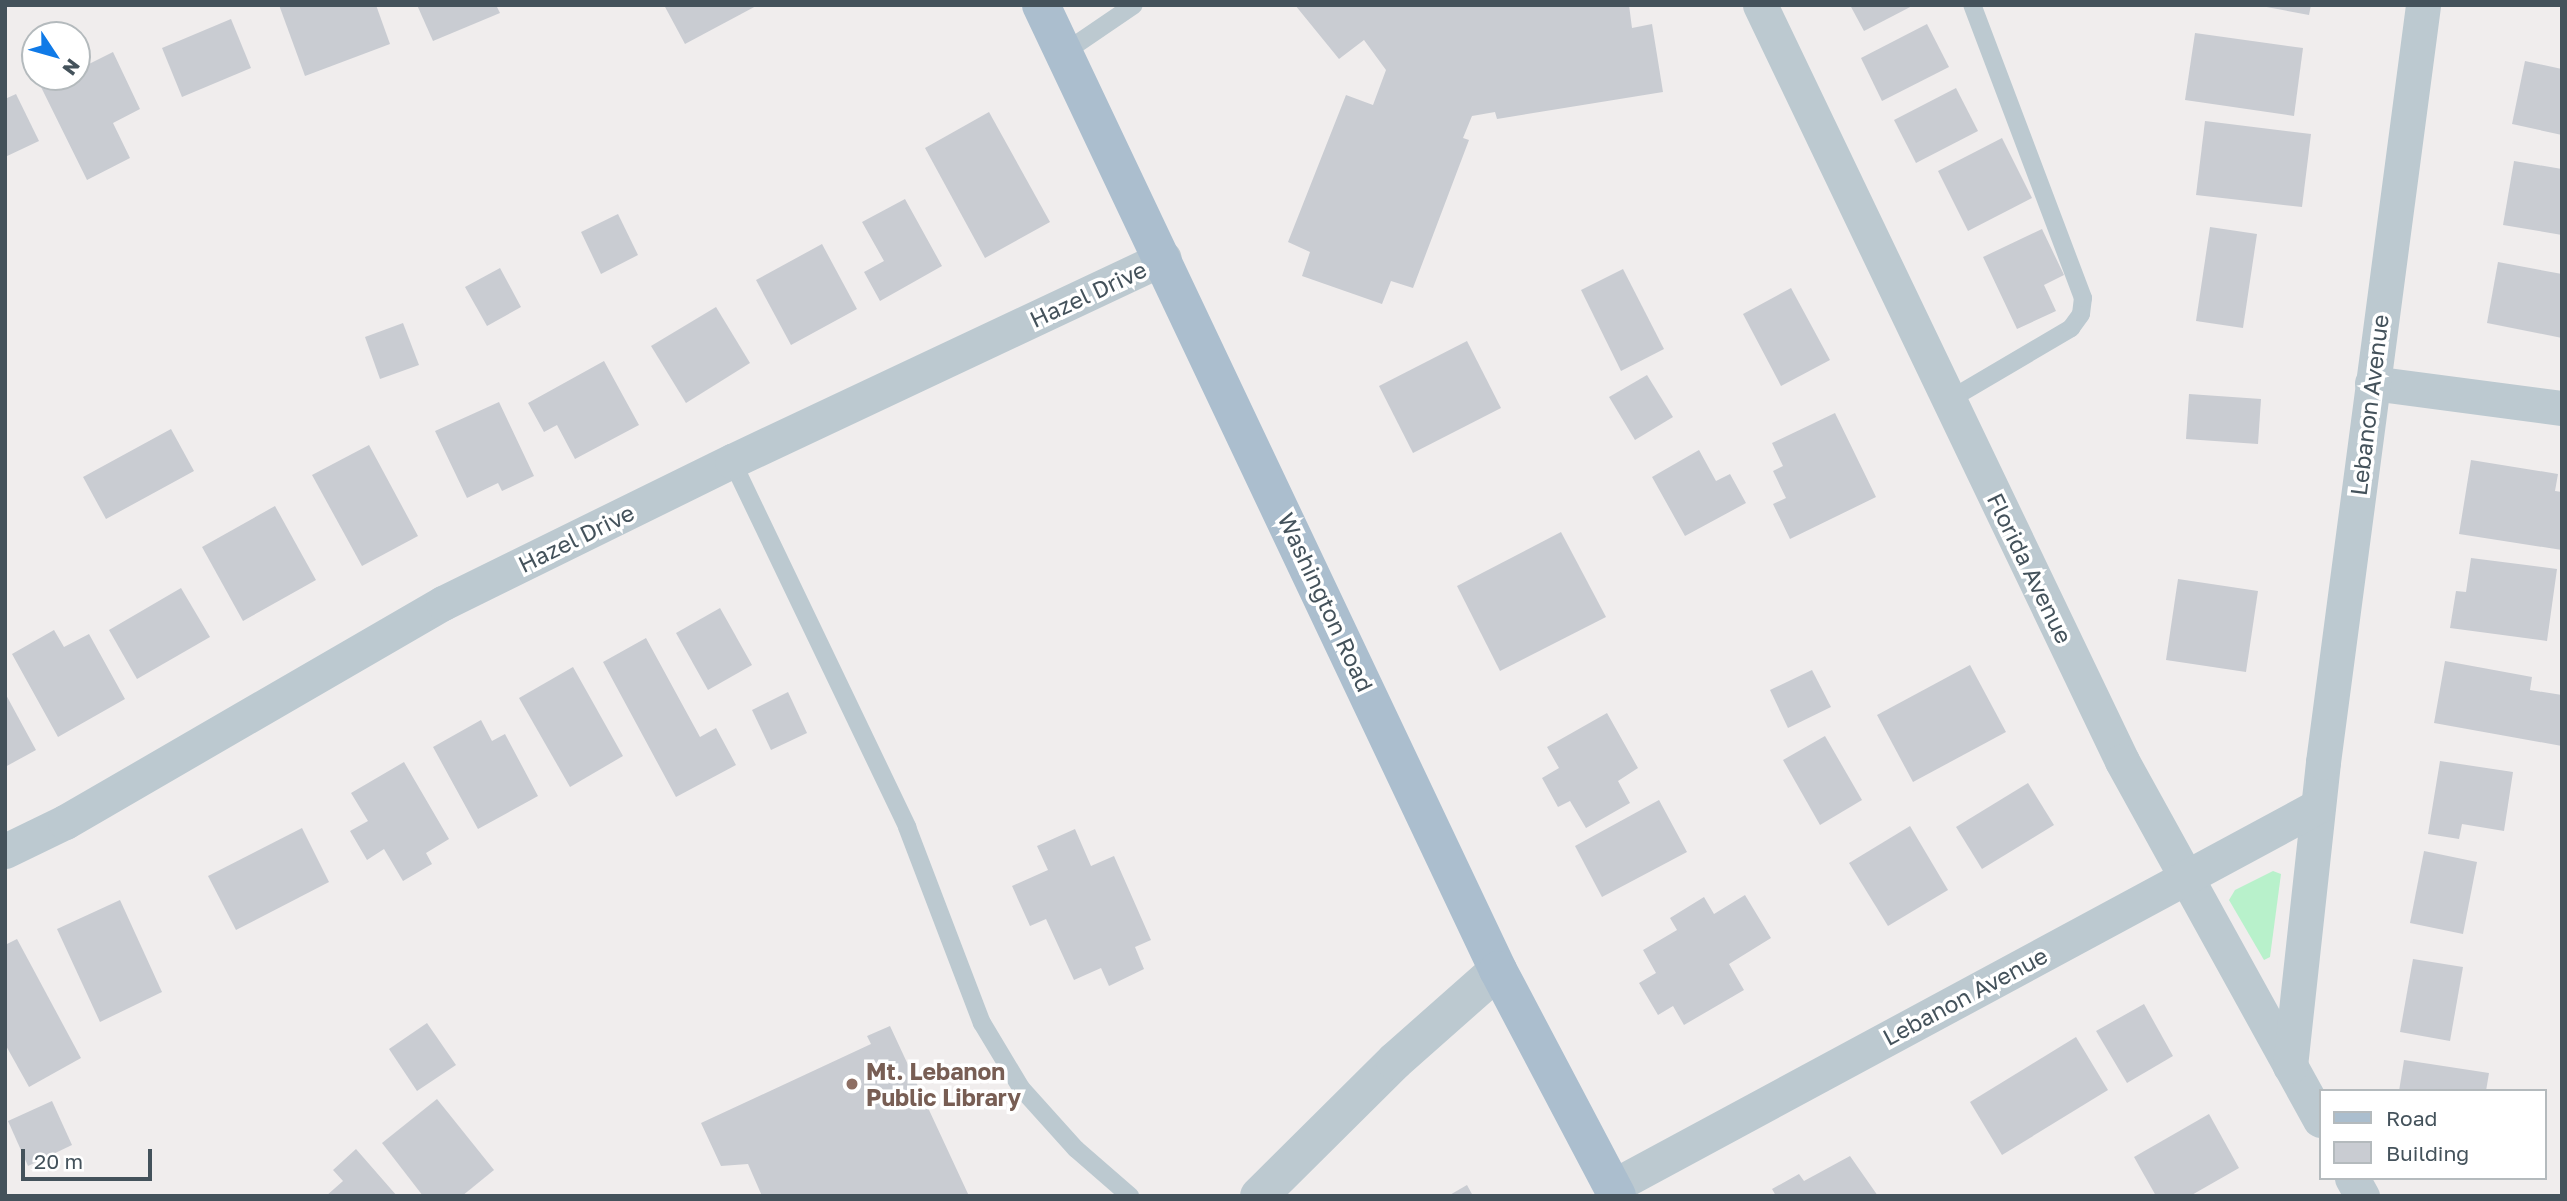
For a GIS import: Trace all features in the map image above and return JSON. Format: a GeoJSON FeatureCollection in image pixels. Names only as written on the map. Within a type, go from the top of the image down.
{"type":"FeatureCollection","features":[{"type":"Feature","properties":{"kind":"main road","name":"Washington Road"},"geometry":{"type":"LineString","coordinates":[[1041,5],[1164,258],[1498,970],[1615,1191]]}},
{"type":"Feature","properties":{"kind":"street","name":"Florida Avenue"},"geometry":{"type":"LineString","coordinates":[[1760,5],[2123,761],[2318,1117]]}},
{"type":"Feature","properties":{"kind":"street","name":"Lebanon Avenue"},"geometry":{"type":"LineString","coordinates":[[2290,1066],[2318,806],[2423,5]]}},
{"type":"Feature","properties":{"kind":"street","name":"Hazel Drive"},"geometry":{"type":"LineString","coordinates":[[5,850],[65,822],[443,603],[732,461],[1164,258]]}},
{"type":"Feature","properties":{"kind":"street"},"geometry":{"type":"LineString","coordinates":[[2372,383],[2562,408]]}},
{"type":"Feature","properties":{"kind":"street","name":"Lebanon Avenue"},"geometry":{"type":"LineString","coordinates":[[1615,1191],[2318,806]]}},
{"type":"Feature","properties":{"kind":"street"},"geometry":{"type":"LineString","coordinates":[[1259,1196],[1395,1061],[1498,970]]}},
{"type":"Feature","properties":{"kind":"street"},"geometry":{"type":"LineString","coordinates":[[2353,1180],[2362,1196]]}},
{"type":"Feature","properties":{"kind":"lane"},"geometry":{"type":"LineString","coordinates":[[1065,52],[1134,5]]}},
{"type":"Feature","properties":{"kind":"lane"},"geometry":{"type":"LineString","coordinates":[[1949,400],[2071,328],[2081,314],[2083,298],[1972,5]]}},
{"type":"Feature","properties":{"kind":"lane"},"geometry":{"type":"LineString","coordinates":[[732,461],[907,827],[982,1023],[1021,1088],[1076,1149],[1130,1196]]}},
{"type":"Feature","properties":{"kind":"green space"},"geometry":{"type":"Polygon","coordinates":[[[2273,871],[2281,874],[2270,957],[2264,960],[2229,900],[2235,890],[2273,871]]]}},
{"type":"Feature","properties":{"kind":"building"},"geometry":{"type":"Polygon","coordinates":[[[279,5],[376,5],[390,44],[305,76],[279,5]]]}},
{"type":"Feature","properties":{"kind":"building"},"geometry":{"type":"Polygon","coordinates":[[[417,5],[496,5],[500,13],[433,41],[417,5]]]}},
{"type":"Feature","properties":{"kind":"building"},"geometry":{"type":"Polygon","coordinates":[[[664,5],[758,5],[685,44],[664,5]]]}},
{"type":"Feature","properties":{"kind":"building"},"geometry":{"type":"Polygon","coordinates":[[[1295,5],[1629,5],[1632,28],[1652,24],[1663,92],[1497,119],[1495,112],[1472,116],[1463,138],[1469,140],[1413,288],[1391,281],[1382,304],[1302,276],[1310,252],[1288,242],[1346,95],[1373,105],[1386,70],[1364,40],[1339,59],[1295,5]]]}},
{"type":"Feature","properties":{"kind":"building"},"geometry":{"type":"Polygon","coordinates":[[[1850,5],[1914,5],[1864,31],[1850,5]]]}},
{"type":"Feature","properties":{"kind":"building"},"geometry":{"type":"Polygon","coordinates":[[[2256,5],[2311,5],[2309,15],[2256,5]]]}},
{"type":"Feature","properties":{"kind":"building"},"geometry":{"type":"Polygon","coordinates":[[[231,19],[251,68],[182,97],[162,48],[231,19]]]}},
{"type":"Feature","properties":{"kind":"building"},"geometry":{"type":"Polygon","coordinates":[[[1927,24],[1949,67],[1882,101],[1861,58],[1927,24]]]}},
{"type":"Feature","properties":{"kind":"building"},"geometry":{"type":"Polygon","coordinates":[[[2195,33],[2303,48],[2294,116],[2185,100],[2195,33]]]}},
{"type":"Feature","properties":{"kind":"building"},"geometry":{"type":"Polygon","coordinates":[[[113,52],[140,109],[113,123],[130,158],[87,180],[43,91],[91,91],[91,63],[113,52]]]}},
{"type":"Feature","properties":{"kind":"building"},"geometry":{"type":"Polygon","coordinates":[[[2525,61],[2562,69],[2562,135],[2512,124],[2525,61]]]}},
{"type":"Feature","properties":{"kind":"building"},"geometry":{"type":"Polygon","coordinates":[[[1956,88],[1978,131],[1916,163],[1894,120],[1956,88]]]}},
{"type":"Feature","properties":{"kind":"building"},"geometry":{"type":"Polygon","coordinates":[[[16,94],[39,141],[5,157],[5,99],[16,94]]]}},
{"type":"Feature","properties":{"kind":"building"},"geometry":{"type":"Polygon","coordinates":[[[989,112],[1050,222],[985,258],[925,148],[989,112]]]}},
{"type":"Feature","properties":{"kind":"building"},"geometry":{"type":"Polygon","coordinates":[[[2205,121],[2311,134],[2302,207],[2196,195],[2205,121]]]}},
{"type":"Feature","properties":{"kind":"building"},"geometry":{"type":"Polygon","coordinates":[[[2002,138],[2032,198],[1968,231],[1938,171],[2002,138]]]}},
{"type":"Feature","properties":{"kind":"building"},"geometry":{"type":"Polygon","coordinates":[[[2514,161],[2562,169],[2562,235],[2503,225],[2514,161]]]}},
{"type":"Feature","properties":{"kind":"building"},"geometry":{"type":"Polygon","coordinates":[[[905,199],[942,266],[880,301],[864,272],[884,261],[862,222],[905,199]]]}},
{"type":"Feature","properties":{"kind":"building"},"geometry":{"type":"Polygon","coordinates":[[[618,214],[638,255],[601,274],[581,232],[618,214]]]}},
{"type":"Feature","properties":{"kind":"building"},"geometry":{"type":"Polygon","coordinates":[[[2210,227],[2257,234],[2243,328],[2196,321],[2210,227]]]}},
{"type":"Feature","properties":{"kind":"building"},"geometry":{"type":"Polygon","coordinates":[[[2042,229],[2064,275],[2044,285],[2056,311],[2017,329],[1983,257],[2042,229]]]}},
{"type":"Feature","properties":{"kind":"building"},"geometry":{"type":"Polygon","coordinates":[[[822,244],[857,309],[791,345],[756,280],[822,244]]]}},
{"type":"Feature","properties":{"kind":"building"},"geometry":{"type":"Polygon","coordinates":[[[2498,262],[2562,274],[2562,338],[2487,323],[2498,262]]]}},
{"type":"Feature","properties":{"kind":"building"},"geometry":{"type":"Polygon","coordinates":[[[500,268],[521,307],[487,326],[465,287],[500,268]]]}},
{"type":"Feature","properties":{"kind":"building"},"geometry":{"type":"Polygon","coordinates":[[[1623,269],[1664,349],[1621,371],[1581,290],[1623,269]]]}},
{"type":"Feature","properties":{"kind":"building"},"geometry":{"type":"Polygon","coordinates":[[[1791,288],[1830,360],[1781,386],[1743,314],[1791,288]]]}},
{"type":"Feature","properties":{"kind":"building"},"geometry":{"type":"Polygon","coordinates":[[[716,307],[750,363],[686,403],[651,346],[716,307]]]}},
{"type":"Feature","properties":{"kind":"building"},"geometry":{"type":"Polygon","coordinates":[[[403,323],[419,365],[380,379],[365,337],[403,323]]]}},
{"type":"Feature","properties":{"kind":"building"},"geometry":{"type":"Polygon","coordinates":[[[1467,341],[1501,408],[1413,453],[1379,386],[1467,341]]]}},
{"type":"Feature","properties":{"kind":"building"},"geometry":{"type":"Polygon","coordinates":[[[604,361],[639,425],[575,459],[557,425],[544,432],[528,403],[604,361]]]}},
{"type":"Feature","properties":{"kind":"building"},"geometry":{"type":"Polygon","coordinates":[[[1647,375],[1673,417],[1635,440],[1609,397],[1647,375]]]}},
{"type":"Feature","properties":{"kind":"building"},"geometry":{"type":"Polygon","coordinates":[[[2189,394],[2261,399],[2258,444],[2186,439],[2189,394]]]}},
{"type":"Feature","properties":{"kind":"building"},"geometry":{"type":"Polygon","coordinates":[[[499,402],[534,476],[502,491],[498,483],[467,498],[435,431],[499,402]]]}},
{"type":"Feature","properties":{"kind":"building"},"geometry":{"type":"Polygon","coordinates":[[[1835,413],[1876,497],[1790,539],[1773,504],[1786,498],[1773,471],[1783,466],[1772,443],[1835,413]]]}},
{"type":"Feature","properties":{"kind":"building"},"geometry":{"type":"Polygon","coordinates":[[[171,429],[194,471],[106,519],[83,477],[171,429]]]}},
{"type":"Feature","properties":{"kind":"building"},"geometry":{"type":"Polygon","coordinates":[[[369,445],[418,536],[362,566],[312,475],[369,445]]]}},
{"type":"Feature","properties":{"kind":"building"},"geometry":{"type":"Polygon","coordinates":[[[1699,450],[1716,481],[1730,474],[1746,503],[1685,536],[1652,477],[1699,450]]]}},
{"type":"Feature","properties":{"kind":"building"},"geometry":{"type":"Polygon","coordinates":[[[2471,460],[2558,474],[2555,491],[2562,492],[2562,550],[2459,534],[2471,460]]]}},
{"type":"Feature","properties":{"kind":"building"},"geometry":{"type":"Polygon","coordinates":[[[275,506],[316,580],[243,621],[202,547],[275,506]]]}},
{"type":"Feature","properties":{"kind":"building"},"geometry":{"type":"Polygon","coordinates":[[[1561,532],[1606,617],[1500,671],[1457,586],[1561,532]]]}},
{"type":"Feature","properties":{"kind":"building"},"geometry":{"type":"Polygon","coordinates":[[[2471,558],[2557,569],[2547,641],[2450,628],[2456,591],[2466,592],[2471,558]]]}},
{"type":"Feature","properties":{"kind":"building"},"geometry":{"type":"Polygon","coordinates":[[[2178,579],[2258,591],[2246,672],[2166,660],[2178,579]]]}},
{"type":"Feature","properties":{"kind":"building"},"geometry":{"type":"Polygon","coordinates":[[[181,588],[210,637],[137,679],[109,630],[181,588]]]}},
{"type":"Feature","properties":{"kind":"building"},"geometry":{"type":"Polygon","coordinates":[[[720,608],[752,665],[708,690],[676,633],[720,608]]]}},
{"type":"Feature","properties":{"kind":"building"},"geometry":{"type":"Polygon","coordinates":[[[54,630],[64,647],[89,634],[125,699],[58,737],[12,654],[54,630]]]}},
{"type":"Feature","properties":{"kind":"building"},"geometry":{"type":"Polygon","coordinates":[[[646,638],[700,737],[716,728],[736,765],[676,797],[603,662],[646,638]]]}},
{"type":"Feature","properties":{"kind":"building"},"geometry":{"type":"Polygon","coordinates":[[[2445,661],[2532,677],[2530,690],[2562,695],[2562,746],[2434,723],[2445,661]]]}},
{"type":"Feature","properties":{"kind":"building"},"geometry":{"type":"Polygon","coordinates":[[[1970,665],[2006,732],[1913,782],[1877,715],[1970,665]]]}},
{"type":"Feature","properties":{"kind":"building"},"geometry":{"type":"Polygon","coordinates":[[[573,667],[623,756],[570,787],[519,698],[573,667]]]}},
{"type":"Feature","properties":{"kind":"building"},"geometry":{"type":"Polygon","coordinates":[[[1812,670],[1831,707],[1788,728],[1770,690],[1812,670]]]}},
{"type":"Feature","properties":{"kind":"building"},"geometry":{"type":"Polygon","coordinates":[[[788,692],[807,733],[771,750],[752,710],[788,692]]]}},
{"type":"Feature","properties":{"kind":"building"},"geometry":{"type":"Polygon","coordinates":[[[5,693],[36,750],[5,767],[5,693]]]}},
{"type":"Feature","properties":{"kind":"building"},"geometry":{"type":"Polygon","coordinates":[[[1607,713],[1638,768],[1618,781],[1630,803],[1586,828],[1570,801],[1558,807],[1542,778],[1559,768],[1547,747],[1607,713]]]}},
{"type":"Feature","properties":{"kind":"building"},"geometry":{"type":"Polygon","coordinates":[[[481,720],[492,741],[505,734],[538,796],[478,829],[433,747],[481,720]]]}},
{"type":"Feature","properties":{"kind":"building"},"geometry":{"type":"Polygon","coordinates":[[[1825,736],[1862,800],[1820,825],[1783,760],[1825,736]]]}},
{"type":"Feature","properties":{"kind":"building"},"geometry":{"type":"Polygon","coordinates":[[[2440,761],[2513,772],[2504,831],[2462,824],[2459,839],[2428,834],[2440,761]]]}},
{"type":"Feature","properties":{"kind":"building"},"geometry":{"type":"Polygon","coordinates":[[[404,762],[449,839],[426,853],[432,864],[403,881],[384,849],[367,860],[350,831],[368,821],[351,793],[404,762]]]}},
{"type":"Feature","properties":{"kind":"building"},"geometry":{"type":"Polygon","coordinates":[[[2028,783],[2054,825],[1982,869],[1956,827],[2028,783]]]}},
{"type":"Feature","properties":{"kind":"building"},"geometry":{"type":"Polygon","coordinates":[[[1659,800],[1687,852],[1602,897],[1575,846],[1659,800]]]}},
{"type":"Feature","properties":{"kind":"building"},"geometry":{"type":"Polygon","coordinates":[[[1910,826],[1948,890],[1888,926],[1849,863],[1910,826]]]}},
{"type":"Feature","properties":{"kind":"building"},"geometry":{"type":"Polygon","coordinates":[[[302,828],[329,882],[236,930],[208,876],[302,828]]]}},
{"type":"Feature","properties":{"kind":"building"},"geometry":{"type":"Polygon","coordinates":[[[1075,829],[1091,866],[1114,856],[1151,940],[1135,947],[1144,969],[1109,986],[1101,968],[1074,980],[1046,919],[1030,926],[1012,886],[1048,870],[1037,846],[1075,829]]]}},
{"type":"Feature","properties":{"kind":"building"},"geometry":{"type":"Polygon","coordinates":[[[2424,851],[2477,862],[2463,934],[2410,923],[2424,851]]]}},
{"type":"Feature","properties":{"kind":"building"},"geometry":{"type":"Polygon","coordinates":[[[1745,895],[1771,938],[1729,964],[1744,990],[1684,1025],[1673,1006],[1658,1015],[1639,983],[1656,973],[1643,950],[1677,930],[1670,918],[1704,897],[1714,914],[1745,895]]]}},
{"type":"Feature","properties":{"kind":"building"},"geometry":{"type":"Polygon","coordinates":[[[120,900],[162,992],[100,1022],[57,929],[120,900]]]}},
{"type":"Feature","properties":{"kind":"building"},"geometry":{"type":"Polygon","coordinates":[[[17,939],[81,1058],[29,1087],[5,1044],[5,945],[17,939]]]}},
{"type":"Feature","properties":{"kind":"building"},"geometry":{"type":"Polygon","coordinates":[[[2413,959],[2463,967],[2450,1041],[2400,1032],[2413,959]]]}},
{"type":"Feature","properties":{"kind":"building"},"geometry":{"type":"Polygon","coordinates":[[[2144,1004],[2173,1056],[2127,1083],[2096,1031],[2144,1004]]]}},
{"type":"Feature","properties":{"kind":"building"},"geometry":{"type":"Polygon","coordinates":[[[427,1023],[456,1065],[417,1091],[389,1049],[427,1023]]]}},
{"type":"Feature","properties":{"kind":"building","name":"Mt. Lebanon Public Library"},"geometry":{"type":"Polygon","coordinates":[[[890,1026],[969,1196],[762,1196],[748,1164],[721,1166],[701,1123],[871,1044],[867,1036],[890,1026]]]}},
{"type":"Feature","properties":{"kind":"building"},"geometry":{"type":"Polygon","coordinates":[[[2076,1037],[2108,1090],[2002,1155],[1970,1102],[2076,1037]]]}},
{"type":"Feature","properties":{"kind":"building"},"geometry":{"type":"Polygon","coordinates":[[[2404,1060],[2489,1073],[2486,1089],[2399,1089],[2404,1060]]]}},
{"type":"Feature","properties":{"kind":"building"},"geometry":{"type":"Polygon","coordinates":[[[437,1099],[494,1170],[462,1196],[423,1196],[382,1143],[437,1099]]]}},
{"type":"Feature","properties":{"kind":"building"},"geometry":{"type":"Polygon","coordinates":[[[52,1101],[72,1145],[28,1166],[8,1121],[52,1101]]]}},
{"type":"Feature","properties":{"kind":"building"},"geometry":{"type":"Polygon","coordinates":[[[2209,1114],[2239,1168],[2190,1196],[2156,1196],[2134,1157],[2209,1114]]]}},
{"type":"Feature","properties":{"kind":"building"},"geometry":{"type":"Polygon","coordinates":[[[356,1149],[397,1196],[326,1196],[343,1181],[333,1170],[356,1149]]]}},
{"type":"Feature","properties":{"kind":"building"},"geometry":{"type":"Polygon","coordinates":[[[1850,1156],[1878,1196],[1776,1196],[1772,1189],[1799,1174],[1804,1181],[1850,1156]]]}},
{"type":"Feature","properties":{"kind":"building"},"geometry":{"type":"Polygon","coordinates":[[[1467,1185],[1473,1196],[1448,1196],[1467,1185]]]}},
{"type":"Feature","properties":{"kind":"place","name":"Mt. Lebanon Public Library"},"geometry":{"type":"Point","coordinates":[852,1084]}}]}
